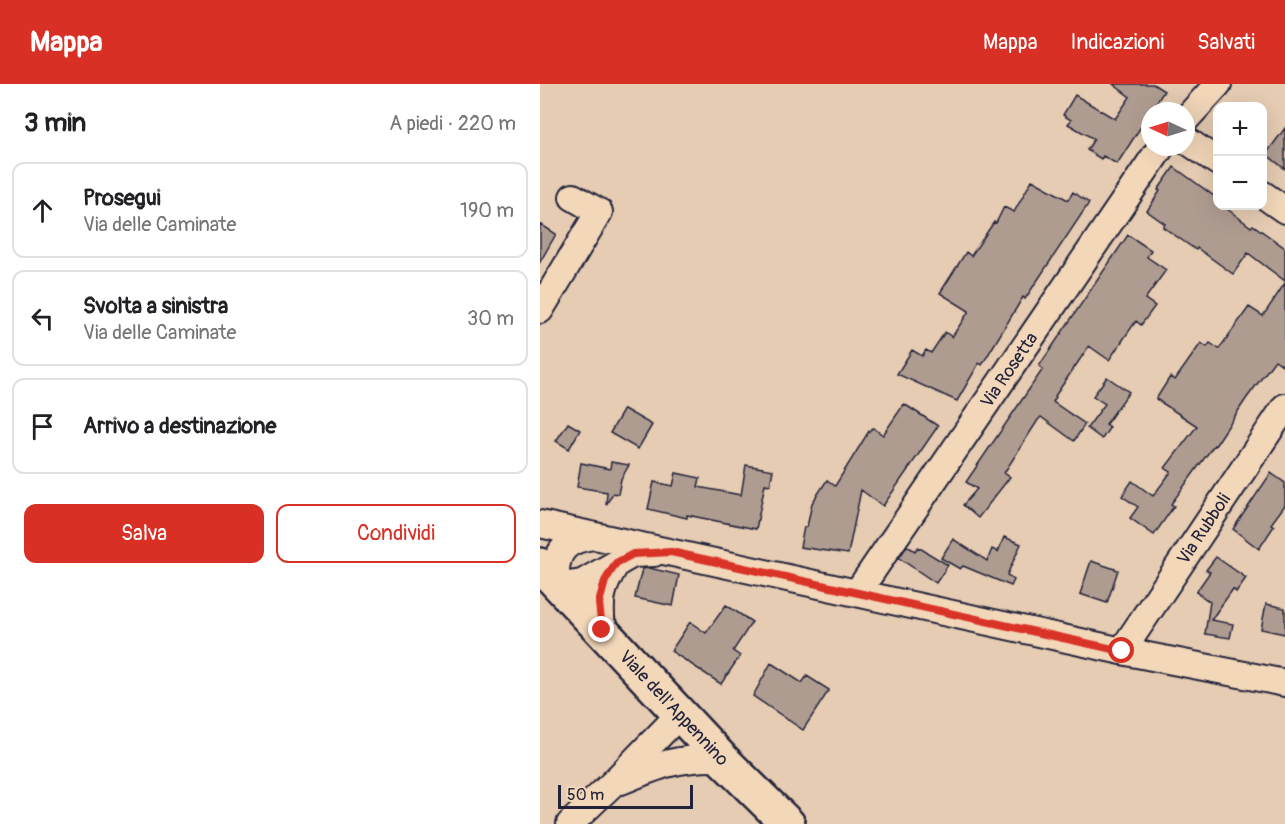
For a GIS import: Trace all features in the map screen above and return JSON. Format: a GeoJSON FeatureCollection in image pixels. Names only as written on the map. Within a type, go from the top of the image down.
{"type":"FeatureCollection","features":[{"type":"Feature","properties":{"kind":"main road","name":"Viale dell'Appennino"},"geometry":{"type":"LineString","coordinates":[[548,573],[721,758],[788,824]]}},
{"type":"Feature","properties":{"kind":"street"},"geometry":{"type":"LineString","coordinates":[[1195,109],[1218,84]]}},
{"type":"Feature","properties":{"kind":"street"},"geometry":{"type":"LineString","coordinates":[[1195,146],[1213,159]]}},
{"type":"Feature","properties":{"kind":"street","name":"Via Rosetta"},"geometry":{"type":"LineString","coordinates":[[857,593],[1155,156]]}},
{"type":"Feature","properties":{"kind":"street"},"geometry":{"type":"LineString","coordinates":[[540,310],[599,212],[573,197]]}},
{"type":"Feature","properties":{"kind":"street"},"geometry":{"type":"LineString","coordinates":[[1267,197],[1285,210]]}},
{"type":"Feature","properties":{"kind":"street","name":"Via Rubboli"},"geometry":{"type":"LineString","coordinates":[[1122,651],[1285,407]]}},
{"type":"Feature","properties":{"kind":"street"},"geometry":{"type":"LineString","coordinates":[[540,524],[1122,651],[1285,683]]}},
{"type":"Feature","properties":{"kind":"street"},"geometry":{"type":"LineString","coordinates":[[594,536],[578,538],[563,548],[548,573],[568,585],[582,583],[633,554],[671,552]]}},
{"type":"Feature","properties":{"kind":"street"},"geometry":{"type":"LineString","coordinates":[[602,630],[599,603],[605,581],[616,563]]}},
{"type":"Feature","properties":{"kind":"street"},"geometry":{"type":"LineString","coordinates":[[668,762],[687,721]]}},
{"type":"Feature","properties":{"kind":"street"},"geometry":{"type":"LineString","coordinates":[[570,824],[612,784],[687,721]]}},
{"type":"Feature","properties":{"kind":"street"},"geometry":{"type":"LineString","coordinates":[[612,784],[668,762],[698,757],[721,758]]}},
{"type":"Feature","properties":{"kind":"building"},"geometry":{"type":"Polygon","coordinates":[[[1113,84],[1153,84],[1164,91],[1157,102],[1141,102],[1141,127],[1117,164],[1103,156],[1101,159],[1087,150],[1094,139],[1068,124],[1071,120],[1063,115],[1075,95],[1115,119],[1130,97],[1113,84]]]}},
{"type":"Feature","properties":{"kind":"building"},"geometry":{"type":"Polygon","coordinates":[[[1285,128],[1285,169],[1267,153],[1285,128]]]}},
{"type":"Feature","properties":{"kind":"building"},"geometry":{"type":"Polygon","coordinates":[[[1174,167],[1213,195],[1213,210],[1229,210],[1285,248],[1285,281],[1248,253],[1233,274],[1163,227],[1165,224],[1147,211],[1160,191],[1158,190],[1174,167]]]}},
{"type":"Feature","properties":{"kind":"building"},"geometry":{"type":"Polygon","coordinates":[[[1032,180],[1068,200],[1073,192],[1089,203],[1025,299],[1023,297],[982,365],[979,363],[957,401],[897,374],[912,350],[922,356],[926,350],[931,353],[945,332],[952,337],[969,311],[940,293],[966,252],[971,256],[994,222],[996,223],[1004,207],[1014,212],[1032,180]]]}},
{"type":"Feature","properties":{"kind":"building"},"geometry":{"type":"Polygon","coordinates":[[[540,224],[556,234],[540,262],[540,224]]]}},
{"type":"Feature","properties":{"kind":"building"},"geometry":{"type":"Polygon","coordinates":[[[1128,235],[1151,250],[1147,257],[1166,270],[1145,299],[1155,306],[1141,325],[1136,321],[1109,360],[1089,346],[1053,402],[1085,424],[1074,441],[1041,417],[1004,473],[1010,477],[978,518],[963,505],[977,489],[966,482],[1043,369],[1039,366],[1128,235]]]}},
{"type":"Feature","properties":{"kind":"building"},"geometry":{"type":"Polygon","coordinates":[[[1285,283],[1285,367],[1275,360],[1171,504],[1174,506],[1154,535],[1130,518],[1138,507],[1122,496],[1132,481],[1153,496],[1171,472],[1165,468],[1197,426],[1156,399],[1170,377],[1175,380],[1201,343],[1207,347],[1210,343],[1219,349],[1249,307],[1263,316],[1285,283]]]}},
{"type":"Feature","properties":{"kind":"building"},"geometry":{"type":"Polygon","coordinates":[[[1107,377],[1129,392],[1106,424],[1110,427],[1102,439],[1087,428],[1105,404],[1093,396],[1107,377]]]}},
{"type":"Feature","properties":{"kind":"building"},"geometry":{"type":"Polygon","coordinates":[[[904,404],[938,426],[883,506],[861,490],[848,554],[800,547],[812,503],[827,480],[835,486],[869,431],[873,428],[883,435],[904,404]]]}},
{"type":"Feature","properties":{"kind":"building"},"geometry":{"type":"Polygon","coordinates":[[[624,409],[652,425],[638,449],[610,433],[624,409]]]}},
{"type":"Feature","properties":{"kind":"building"},"geometry":{"type":"Polygon","coordinates":[[[568,423],[580,430],[569,449],[556,441],[568,423]]]}},
{"type":"Feature","properties":{"kind":"building"},"geometry":{"type":"Polygon","coordinates":[[[611,462],[629,465],[621,479],[618,494],[613,493],[606,505],[607,492],[577,487],[581,463],[610,469],[611,462]]]}},
{"type":"Feature","properties":{"kind":"building"},"geometry":{"type":"Polygon","coordinates":[[[746,465],[773,470],[770,485],[765,484],[756,529],[648,509],[654,482],[673,486],[676,473],[700,478],[698,487],[741,495],[746,465]]]}},
{"type":"Feature","properties":{"kind":"building"},"geometry":{"type":"Polygon","coordinates":[[[1271,473],[1285,483],[1285,505],[1271,524],[1274,526],[1259,549],[1233,529],[1271,473]]]}},
{"type":"Feature","properties":{"kind":"building"},"geometry":{"type":"Polygon","coordinates":[[[1004,537],[1021,544],[1007,575],[1014,580],[1011,586],[963,566],[960,569],[941,558],[953,539],[987,561],[992,549],[998,552],[1004,537]]]}},
{"type":"Feature","properties":{"kind":"building"},"geometry":{"type":"Polygon","coordinates":[[[907,546],[915,551],[918,547],[948,565],[936,583],[899,558],[907,546]]]}},
{"type":"Feature","properties":{"kind":"building"},"geometry":{"type":"Polygon","coordinates":[[[1216,557],[1246,578],[1236,592],[1233,589],[1211,620],[1233,624],[1230,638],[1205,634],[1210,602],[1196,592],[1210,572],[1206,570],[1216,557]]]}},
{"type":"Feature","properties":{"kind":"building"},"geometry":{"type":"Polygon","coordinates":[[[1091,561],[1118,570],[1107,603],[1080,594],[1091,561]]]}},
{"type":"Feature","properties":{"kind":"building"},"geometry":{"type":"Polygon","coordinates":[[[649,568],[679,575],[673,606],[635,598],[642,569],[649,568]]]}},
{"type":"Feature","properties":{"kind":"building"},"geometry":{"type":"Polygon","coordinates":[[[1266,604],[1285,608],[1285,634],[1261,629],[1266,604]]]}},
{"type":"Feature","properties":{"kind":"building"},"geometry":{"type":"Polygon","coordinates":[[[726,605],[752,622],[733,651],[740,656],[721,684],[671,651],[690,622],[706,633],[726,605]]]}},
{"type":"Feature","properties":{"kind":"building"},"geometry":{"type":"Polygon","coordinates":[[[771,663],[802,683],[807,676],[829,690],[803,730],[753,696],[771,663]]]}},
{"type":"Feature","properties":{"kind":"route"},"geometry":{"type":"LineString","coordinates":[[602,630],[599,603],[605,581],[616,563],[633,554],[671,552],[1122,651]]}}]}
